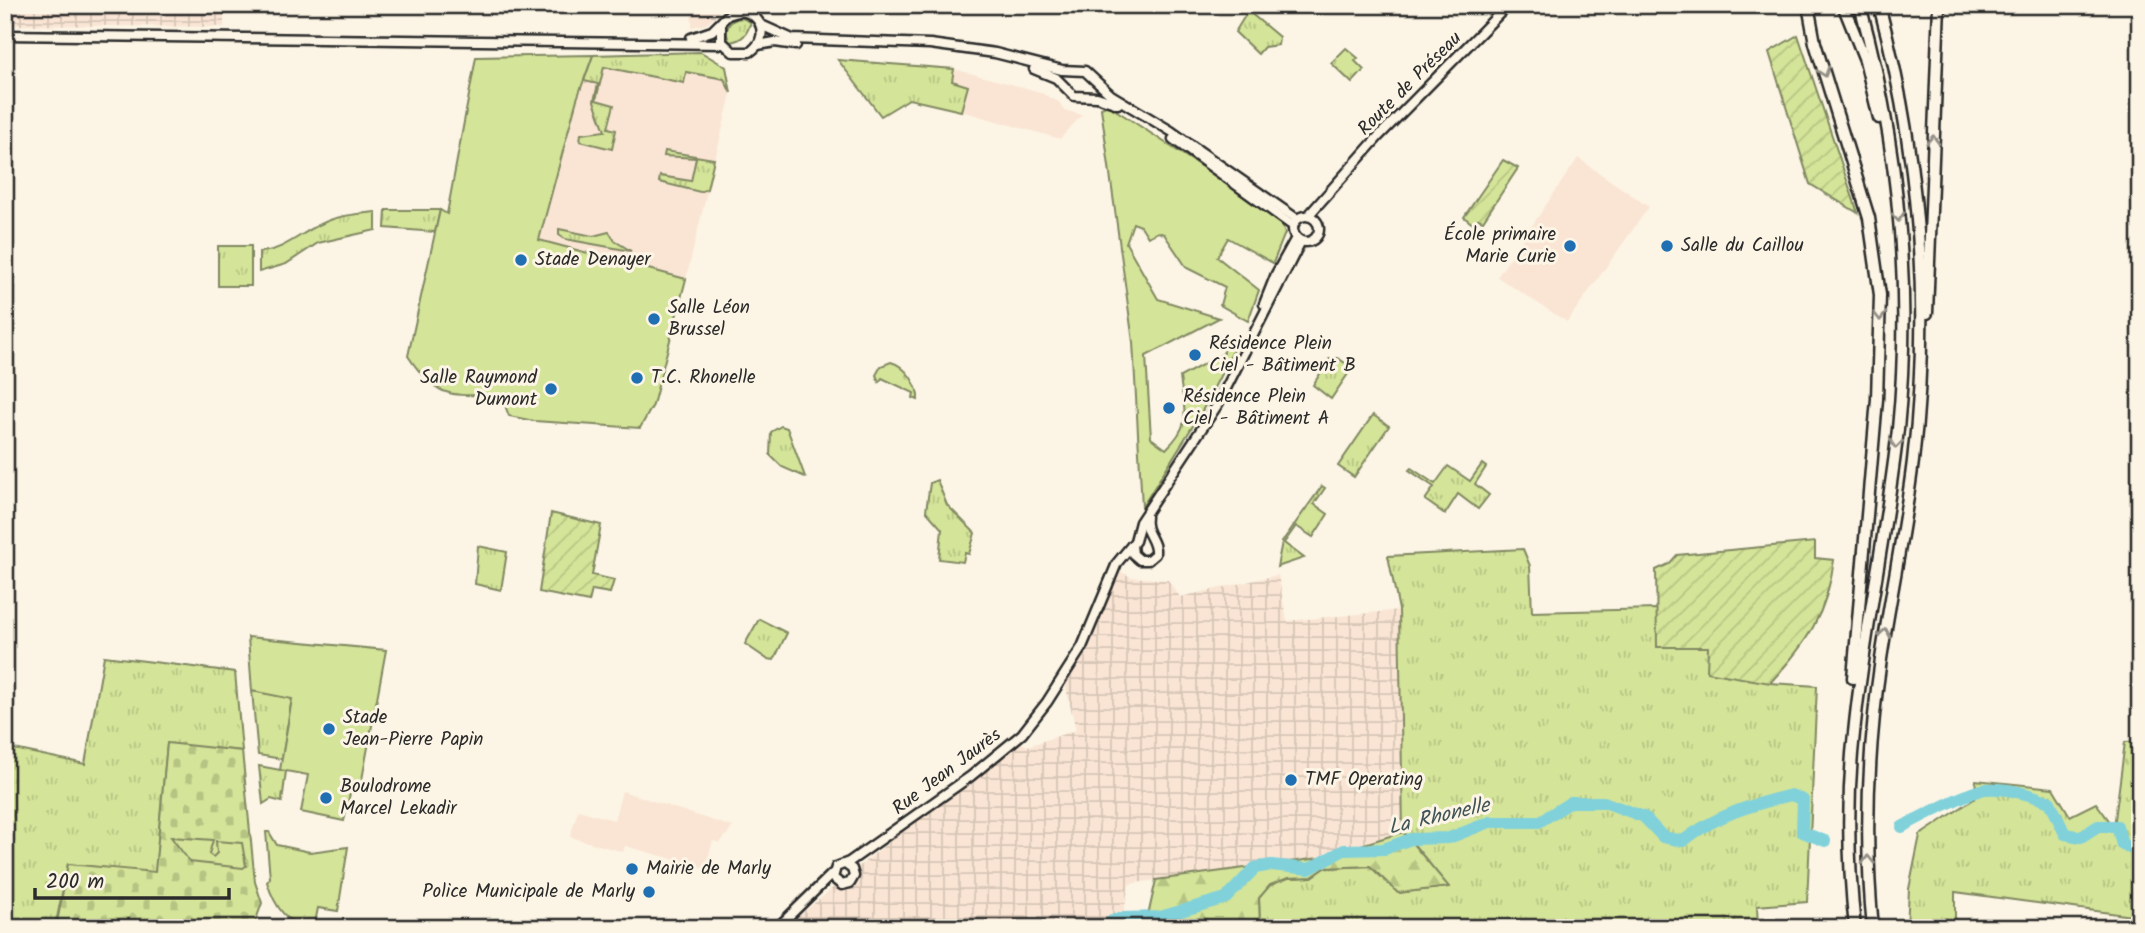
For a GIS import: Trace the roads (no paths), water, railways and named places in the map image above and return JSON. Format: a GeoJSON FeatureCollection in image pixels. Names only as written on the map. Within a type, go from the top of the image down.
{"type":"FeatureCollection","features":[{"type":"Feature","properties":{"kind":"highway"},"geometry":{"type":"LineString","coordinates":[[1808,5],[1815,43],[1867,209],[1878,269],[1880,361],[1849,720],[1849,849],[1855,928]]}},
{"type":"Feature","properties":{"kind":"highway"},"geometry":{"type":"LineString","coordinates":[[1843,5],[1871,79],[1896,194]]}},
{"type":"Feature","properties":{"kind":"highway"},"geometry":{"type":"LineString","coordinates":[[1851,762],[1859,682],[1883,534],[1902,375],[1903,284],[1896,194],[1883,105],[1860,5]]}},
{"type":"Feature","properties":{"kind":"highway"},"geometry":{"type":"LineString","coordinates":[[1879,5],[1895,68]]}},
{"type":"Feature","properties":{"kind":"highway"},"geometry":{"type":"LineString","coordinates":[[1885,5],[1909,147],[1917,221],[1921,297],[1920,380]]}},
{"type":"Feature","properties":{"kind":"highway"},"geometry":{"type":"LineString","coordinates":[[1873,928],[1868,841],[1869,764],[1881,659],[1913,461],[1927,326],[1939,5]]}},
{"type":"Feature","properties":{"kind":"main road","name":"Route de Préseau"},"geometry":{"type":"LineString","coordinates":[[1312,219],[1378,137],[1508,5]]}},
{"type":"Feature","properties":{"kind":"main road"},"geometry":{"type":"LineString","coordinates":[[5,35],[678,42],[723,44],[741,54],[758,45],[775,42],[956,51],[1027,66],[1051,75],[1076,97],[1087,95],[1114,102],[1157,128],[1295,223],[1312,219],[1319,228],[1317,237],[1310,242],[1298,240],[1295,223],[1171,131],[1111,95],[1084,71],[1074,72],[971,49],[930,44],[796,40],[772,33],[752,14],[741,11],[728,15],[709,33],[678,42]]}},
{"type":"Feature","properties":{"kind":"main road"},"geometry":{"type":"LineString","coordinates":[[721,24],[723,44]]}},
{"type":"Feature","properties":{"kind":"main road"},"geometry":{"type":"LineString","coordinates":[[758,45],[762,37],[761,25]]}},
{"type":"Feature","properties":{"kind":"main road"},"geometry":{"type":"LineString","coordinates":[[1067,87],[1067,79],[1074,72]]}},
{"type":"Feature","properties":{"kind":"main road"},"geometry":{"type":"LineString","coordinates":[[1087,95],[1092,89],[1093,79]]}},
{"type":"Feature","properties":{"kind":"main road","name":"Rue Jean Jaurès"},"geometry":{"type":"LineString","coordinates":[[777,928],[837,866],[845,864],[872,846],[981,769],[1022,734],[1047,702],[1082,647],[1118,562],[1134,543],[1140,522],[1169,482],[1218,404],[1298,240]]}},
{"type":"Feature","properties":{"kind":"main road"},"geometry":{"type":"LineString","coordinates":[[1115,570],[1136,558],[1146,561],[1154,555],[1155,547],[1145,526],[1147,514]]}},
{"type":"Feature","properties":{"kind":"main road"},"geometry":{"type":"LineString","coordinates":[[1136,558],[1134,543],[1149,539]]}},
{"type":"Feature","properties":{"kind":"main road","name":"Rue Jean Jaurès"},"geometry":{"type":"LineString","coordinates":[[812,894],[838,884],[850,883],[853,871],[872,846]]}},
{"type":"Feature","properties":{"kind":"main road"},"geometry":{"type":"LineString","coordinates":[[845,864],[853,871]]}},
{"type":"Feature","properties":{"kind":"main road"},"geometry":{"type":"LineString","coordinates":[[832,874],[838,884]]}},
{"type":"Feature","properties":{"kind":"waterway","name":"La Rhonelle"},"geometry":{"type":"LineString","coordinates":[[1902,827],[1969,794],[1986,789],[2002,789],[2050,802],[2065,834],[2081,837],[2098,826],[2117,826],[2122,845],[2140,850]]}},
{"type":"Feature","properties":{"kind":"waterway","name":"La Rhonelle"},"geometry":{"type":"LineString","coordinates":[[1105,928],[1113,920],[1120,918],[1160,917],[1226,898],[1255,868],[1271,865],[1309,869],[1344,850],[1384,849],[1411,839],[1449,838],[1490,822],[1539,822],[1571,802],[1604,802],[1644,817],[1663,837],[1683,841],[1708,824],[1734,812],[1791,795],[1803,800],[1802,832],[1825,841]]}},
{"type":"Feature","properties":{"kind":"place","name":"École primaire Marie Curie"},"geometry":{"type":"Point","coordinates":[1570,246]}},
{"type":"Feature","properties":{"kind":"place","name":"Salle du Caillou"},"geometry":{"type":"Point","coordinates":[1667,246]}},
{"type":"Feature","properties":{"kind":"place","name":"Stade Denayer"},"geometry":{"type":"Point","coordinates":[521,260]}},
{"type":"Feature","properties":{"kind":"place","name":"Salle Léon Brussel"},"geometry":{"type":"Point","coordinates":[654,319]}},
{"type":"Feature","properties":{"kind":"place","name":"Résidence Plein Ciel - Bâtiment B"},"geometry":{"type":"Point","coordinates":[1195,355]}},
{"type":"Feature","properties":{"kind":"place","name":"T.C. Rhonelle"},"geometry":{"type":"Point","coordinates":[637,378]}},
{"type":"Feature","properties":{"kind":"place","name":"Salle Raymond Dumont"},"geometry":{"type":"Point","coordinates":[551,389]}},
{"type":"Feature","properties":{"kind":"place","name":"Résidence Plein Ciel - Bâtiment A"},"geometry":{"type":"Point","coordinates":[1169,408]}},
{"type":"Feature","properties":{"kind":"place","name":"Stade Jean-Pierre Papin"},"geometry":{"type":"Point","coordinates":[329,729]}},
{"type":"Feature","properties":{"kind":"place","name":"TMF Operating"},"geometry":{"type":"Point","coordinates":[1291,780]}},
{"type":"Feature","properties":{"kind":"place","name":"Boulodrome Marcel Lekadir"},"geometry":{"type":"Point","coordinates":[326,798]}},
{"type":"Feature","properties":{"kind":"place","name":"Mairie de Marly"},"geometry":{"type":"Point","coordinates":[632,869]}},
{"type":"Feature","properties":{"kind":"place","name":"Police Municipale de Marly"},"geometry":{"type":"Point","coordinates":[649,892]}}]}
